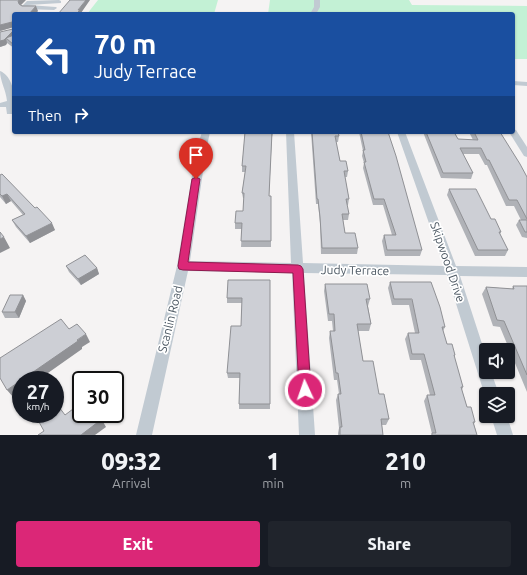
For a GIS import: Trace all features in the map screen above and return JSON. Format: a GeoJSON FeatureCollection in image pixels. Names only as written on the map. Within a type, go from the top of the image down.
{"type":"FeatureCollection","features":[{"type":"Feature","properties":{"kind":"street"},"geometry":{"type":"LineString","coordinates":[[314,12],[317,7],[317,0]]}},
{"type":"Feature","properties":{"kind":"street"},"geometry":{"type":"LineString","coordinates":[[50,12],[60,1]]}},
{"type":"Feature","properties":{"kind":"street"},"geometry":{"type":"LineString","coordinates":[[54,8],[24,6],[27,3],[60,1]]}},
{"type":"Feature","properties":{"kind":"street"},"geometry":{"type":"LineString","coordinates":[[0,73],[7,80],[12,108]]}},
{"type":"Feature","properties":{"kind":"street"},"geometry":{"type":"LineString","coordinates":[[515,84],[527,84]]}},
{"type":"Feature","properties":{"kind":"street"},"geometry":{"type":"LineString","coordinates":[[0,105],[12,108]]}},
{"type":"Feature","properties":{"kind":"street"},"geometry":{"type":"LineString","coordinates":[[0,113],[12,108]]}},
{"type":"Feature","properties":{"kind":"street","name":"Scanlin Road"},"geometry":{"type":"LineString","coordinates":[[144,435],[183,266],[201,150],[205,134]]}},
{"type":"Feature","properties":{"kind":"street"},"geometry":{"type":"LineString","coordinates":[[290,134],[308,435]]}},
{"type":"Feature","properties":{"kind":"street","name":"Skipwood Drive"},"geometry":{"type":"LineString","coordinates":[[402,134],[452,271],[490,387]]}},
{"type":"Feature","properties":{"kind":"street"},"geometry":{"type":"LineString","coordinates":[[514,134],[527,154]]}},
{"type":"Feature","properties":{"kind":"street","name":"Judy Terrace"},"geometry":{"type":"LineString","coordinates":[[183,266],[527,272]]}},
{"type":"Feature","properties":{"kind":"street"},"geometry":{"type":"LineString","coordinates":[[501,423],[505,435]]}},
{"type":"Feature","properties":{"kind":"green space"},"geometry":{"type":"Polygon","coordinates":[[[98,0],[218,0],[215,12],[89,12],[98,0]]]}},
{"type":"Feature","properties":{"kind":"green space"},"geometry":{"type":"Polygon","coordinates":[[[270,0],[409,0],[412,5],[527,6],[527,59],[515,59],[515,12],[268,12],[270,0]]]}},
{"type":"Feature","properties":{"kind":"building"},"geometry":{"type":"Polygon","coordinates":[[[0,0],[20,0],[18,1],[19,4],[22,6],[36,6],[31,12],[12,12],[12,22],[0,25],[0,0]]]}},
{"type":"Feature","properties":{"kind":"building"},"geometry":{"type":"Polygon","coordinates":[[[70,0],[86,0],[78,12],[60,12],[70,0]]]}},
{"type":"Feature","properties":{"kind":"building"},"geometry":{"type":"Polygon","coordinates":[[[12,29],[12,32],[4,40],[0,41],[0,32],[12,29]]]}},
{"type":"Feature","properties":{"kind":"building"},"geometry":{"type":"Polygon","coordinates":[[[12,36],[12,43],[6,38],[12,36]]]}},
{"type":"Feature","properties":{"kind":"building"},"geometry":{"type":"Polygon","coordinates":[[[245,134],[272,134],[269,196],[271,196],[271,241],[241,241],[242,223],[235,223],[236,211],[243,211],[244,193],[242,193],[246,166],[242,166],[245,134]]]}},
{"type":"Feature","properties":{"kind":"building"},"geometry":{"type":"Polygon","coordinates":[[[312,134],[338,134],[339,136],[335,136],[340,161],[346,161],[348,171],[344,171],[349,199],[346,199],[349,214],[342,214],[345,233],[355,233],[358,248],[322,248],[312,134]]]}},
{"type":"Feature","properties":{"kind":"building"},"geometry":{"type":"Polygon","coordinates":[[[361,134],[389,134],[422,250],[387,250],[384,235],[396,235],[384,199],[374,199],[364,162],[366,162],[363,150],[365,150],[361,134]]]}},
{"type":"Feature","properties":{"kind":"building"},"geometry":{"type":"Polygon","coordinates":[[[427,134],[455,134],[458,139],[478,140],[475,134],[501,134],[527,177],[527,219],[517,200],[509,200],[489,160],[487,160],[481,148],[460,148],[473,173],[443,173],[427,134]]]}},
{"type":"Feature","properties":{"kind":"building"},"geometry":{"type":"Polygon","coordinates":[[[2,174],[52,223],[26,236],[12,220],[25,214],[7,194],[2,196],[0,194],[0,175],[2,174]]]}},
{"type":"Feature","properties":{"kind":"building"},"geometry":{"type":"Polygon","coordinates":[[[449,189],[476,189],[491,219],[495,219],[501,232],[499,232],[508,250],[478,250],[449,189]]]}},
{"type":"Feature","properties":{"kind":"building"},"geometry":{"type":"Polygon","coordinates":[[[519,220],[527,220],[527,232],[525,232],[519,220]]]}},
{"type":"Feature","properties":{"kind":"building"},"geometry":{"type":"Polygon","coordinates":[[[0,232],[4,237],[0,239],[0,232]]]}},
{"type":"Feature","properties":{"kind":"building"},"geometry":{"type":"Polygon","coordinates":[[[85,255],[97,268],[78,279],[66,266],[85,255]]]}},
{"type":"Feature","properties":{"kind":"building"},"geometry":{"type":"Polygon","coordinates":[[[228,280],[270,280],[270,404],[239,404],[240,373],[227,373],[231,326],[241,326],[242,298],[227,298],[228,280]]]}},
{"type":"Feature","properties":{"kind":"building"},"geometry":{"type":"Polygon","coordinates":[[[390,282],[431,282],[440,307],[445,327],[442,327],[447,344],[452,344],[463,387],[461,387],[467,407],[471,407],[477,435],[432,435],[432,433],[436,433],[427,395],[435,395],[424,354],[412,354],[408,333],[419,333],[412,299],[394,299],[390,282]]]}},
{"type":"Feature","properties":{"kind":"building"},"geometry":{"type":"Polygon","coordinates":[[[325,284],[367,284],[370,299],[366,299],[371,324],[357,324],[363,361],[373,361],[379,394],[384,394],[389,419],[381,419],[383,435],[340,435],[340,427],[342,427],[338,394],[341,394],[338,373],[336,373],[330,331],[335,331],[334,314],[329,314],[325,284]]]}},
{"type":"Feature","properties":{"kind":"building"},"geometry":{"type":"Polygon","coordinates":[[[513,286],[527,286],[527,375],[515,347],[515,343],[513,343],[504,321],[497,320],[486,287],[514,289],[513,286]]]}},
{"type":"Feature","properties":{"kind":"building"},"geometry":{"type":"Polygon","coordinates":[[[10,295],[23,295],[15,312],[2,312],[10,295]]]}},
{"type":"Feature","properties":{"kind":"building"},"geometry":{"type":"Polygon","coordinates":[[[61,319],[69,329],[77,324],[86,334],[35,371],[12,371],[12,387],[7,390],[0,378],[0,358],[61,319]]]}},
{"type":"Feature","properties":{"kind":"building"},"geometry":{"type":"Polygon","coordinates":[[[72,410],[72,423],[97,423],[81,435],[38,435],[44,431],[40,423],[64,423],[64,414],[65,415],[72,410]]]}},
{"type":"Feature","properties":{"kind":"route"},"geometry":{"type":"LineString","coordinates":[[196,179],[183,266],[298,269],[305,390]]}}]}
